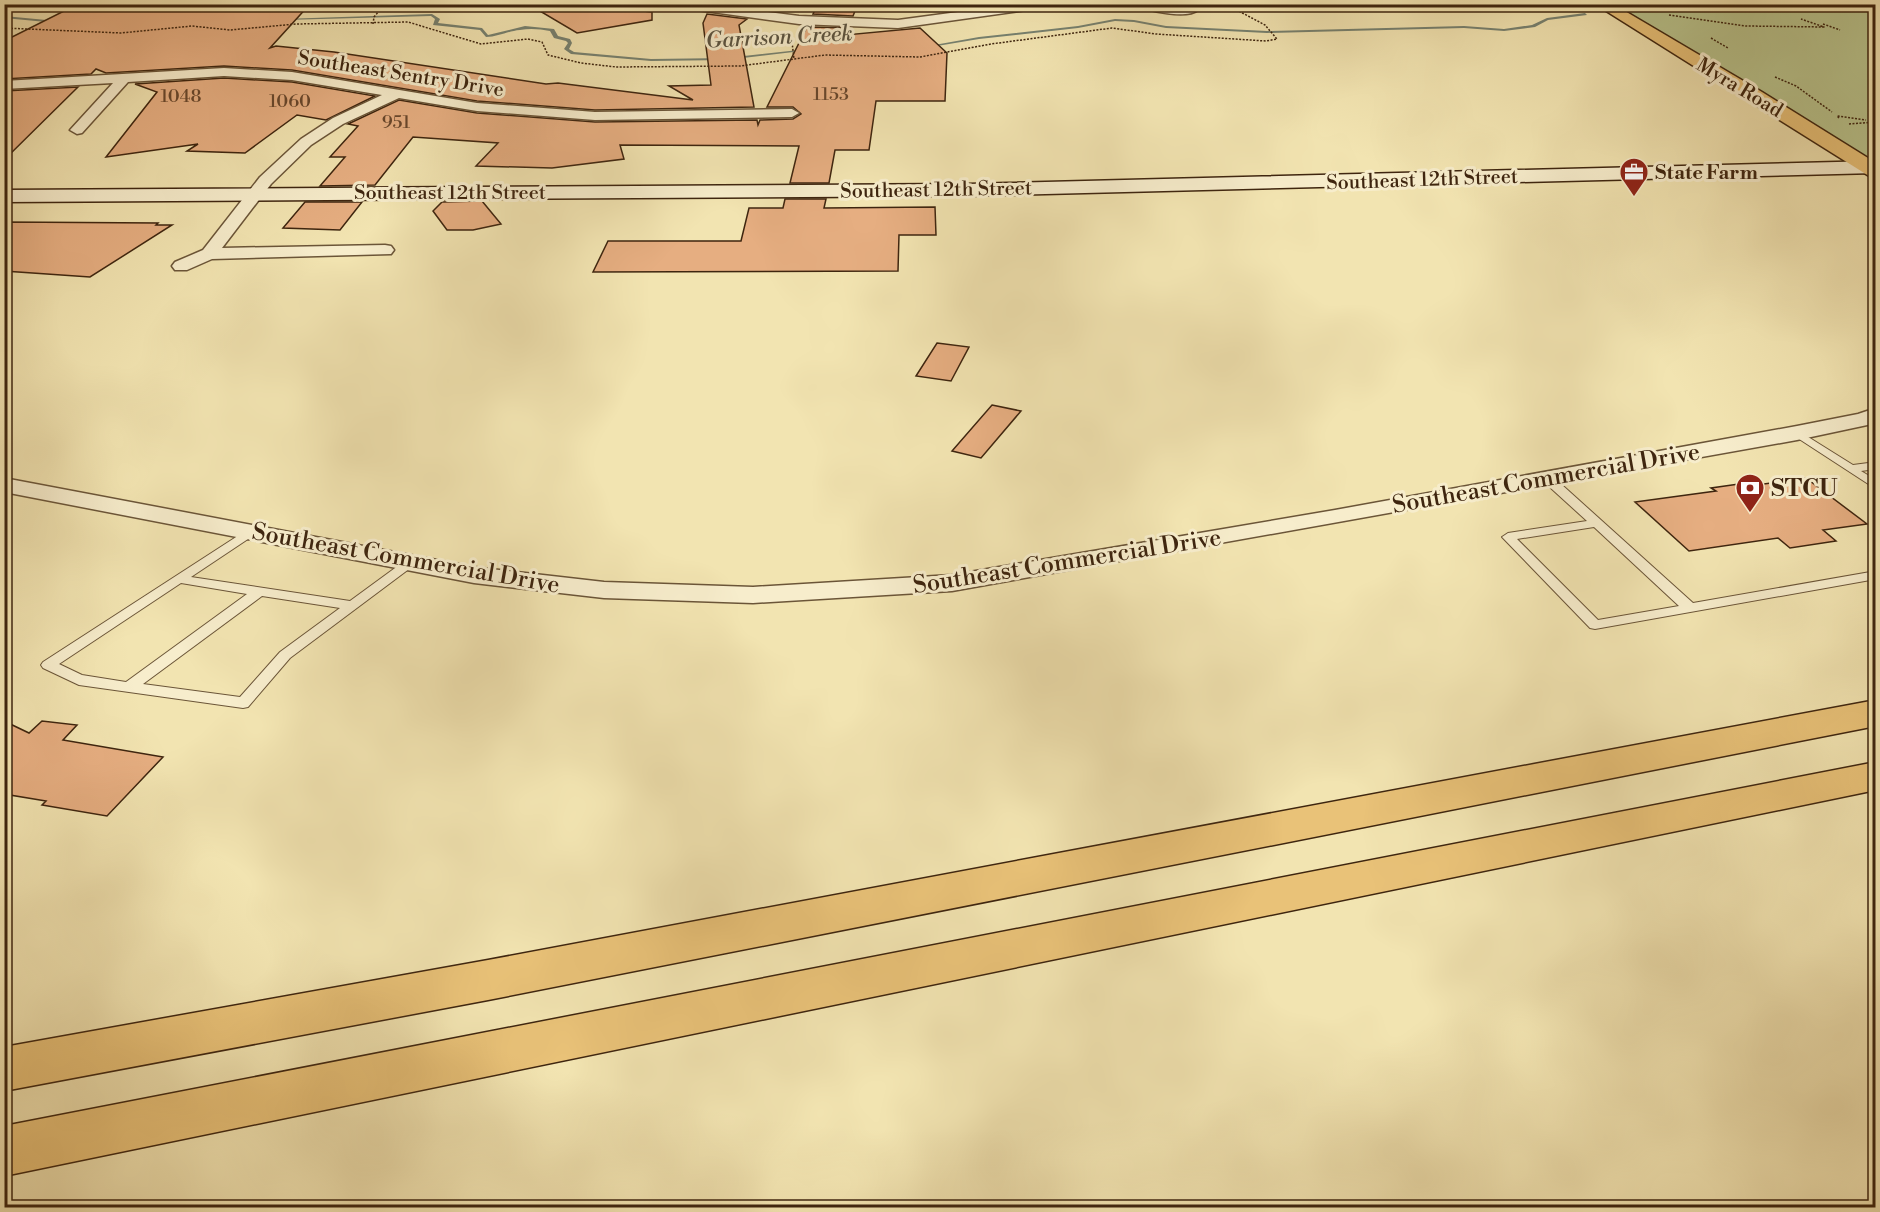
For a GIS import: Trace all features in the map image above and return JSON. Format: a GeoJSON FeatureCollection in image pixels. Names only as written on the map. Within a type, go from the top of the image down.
{"type":"FeatureCollection","features":[{"type":"Feature","properties":{"kind":"highway","name":"Myra Road"},"geometry":{"type":"LineString","coordinates":[[1602,4],[1873,169]]}},
{"type":"Feature","properties":{"kind":"highway"},"geometry":{"type":"LineString","coordinates":[[4,1069],[476,982],[1875,713]]}},
{"type":"Feature","properties":{"kind":"highway"},"geometry":{"type":"LineString","coordinates":[[4,1151],[1875,776]]}},
{"type":"Feature","properties":{"kind":"main road","name":"Southeast 12th Street"},"geometry":{"type":"LineString","coordinates":[[4,196],[968,190],[1873,169]]}},
{"type":"Feature","properties":{"kind":"street"},"geometry":{"type":"LineString","coordinates":[[635,4],[683,5],[799,20],[870,18],[898,24],[1048,4]]}},
{"type":"Feature","properties":{"kind":"street"},"geometry":{"type":"LineString","coordinates":[[1142,4],[1167,10],[1192,10]]}},
{"type":"Feature","properties":{"kind":"street","name":"Southeast Sentry Drive"},"geometry":{"type":"LineString","coordinates":[[4,85],[224,72],[281,75],[477,107],[593,119],[792,113]]}},
{"type":"Feature","properties":{"kind":"street"},"geometry":{"type":"LineString","coordinates":[[77,130],[125,77]]}},
{"type":"Feature","properties":{"kind":"street"},"geometry":{"type":"LineString","coordinates":[[209,254],[254,193],[306,142],[345,117],[396,94]]}},
{"type":"Feature","properties":{"kind":"street"},"geometry":{"type":"LineString","coordinates":[[181,266],[209,254],[385,250]]}},
{"type":"Feature","properties":{"kind":"street","name":"Southeast Commercial Drive"},"geometry":{"type":"LineString","coordinates":[[4,485],[474,575],[604,590],[753,595],[952,583],[1797,433],[1864,419],[1875,414]]}},
{"type":"Feature","properties":{"kind":"lane"},"geometry":{"type":"LineString","coordinates":[[1797,433],[1875,486]]}},
{"type":"Feature","properties":{"kind":"lane"},"geometry":{"type":"LineString","coordinates":[[1851,469],[1875,465]]}},
{"type":"Feature","properties":{"kind":"lane"},"geometry":{"type":"LineString","coordinates":[[1547,478],[1690,608]]}},
{"type":"Feature","properties":{"kind":"lane"},"geometry":{"type":"LineString","coordinates":[[1596,523],[1508,537],[1595,625],[1875,575]]}},
{"type":"Feature","properties":{"kind":"lane"},"geometry":{"type":"LineString","coordinates":[[250,532],[48,665],[79,680],[243,703],[285,655],[411,563]]}},
{"type":"Feature","properties":{"kind":"lane"},"geometry":{"type":"LineString","coordinates":[[179,579],[352,606]]}},
{"type":"Feature","properties":{"kind":"lane"},"geometry":{"type":"LineString","coordinates":[[129,687],[260,591]]}},
{"type":"Feature","properties":{"kind":"path"},"geometry":{"type":"LineString","coordinates":[[4,11],[22,4]]}},
{"type":"Feature","properties":{"kind":"path"},"geometry":{"type":"LineString","coordinates":[[373,24],[372,20],[385,4]]}},
{"type":"Feature","properties":{"kind":"path"},"geometry":{"type":"LineString","coordinates":[[4,28],[121,33],[192,26],[230,30],[305,24],[408,22],[481,44],[534,40],[542,42],[548,55],[554,57],[616,67],[740,66],[825,55],[920,57],[991,44],[1112,28],[1156,34],[1266,41],[1277,39],[1268,27],[1233,8],[1234,4]]}},
{"type":"Feature","properties":{"kind":"path"},"geometry":{"type":"LineString","coordinates":[[1669,15],[1732,25],[1775,28],[1824,27],[1822,24]]}},
{"type":"Feature","properties":{"kind":"path"},"geometry":{"type":"LineString","coordinates":[[1801,19],[1840,30]]}},
{"type":"Feature","properties":{"kind":"path"},"geometry":{"type":"LineString","coordinates":[[791,49],[794,59]]}},
{"type":"Feature","properties":{"kind":"path"},"geometry":{"type":"LineString","coordinates":[[1841,121],[1838,116],[1875,122]]}},
{"type":"Feature","properties":{"kind":"green space"},"geometry":{"type":"Polygon","coordinates":[[[1599,5],[1875,5],[1875,167],[1599,5]]]}},
{"type":"Feature","properties":{"kind":"building"},"geometry":{"type":"Polygon","coordinates":[[[201,4],[310,4],[270,48],[276,46],[334,52],[546,84],[558,83],[693,100],[669,86],[711,85],[703,23],[707,14],[747,19],[739,25],[754,107],[595,110],[477,101],[292,70],[224,66],[106,73],[96,69],[91,74],[4,79],[4,41],[66,10],[201,4]]]}},
{"type":"Feature","properties":{"kind":"building"},"geometry":{"type":"Polygon","coordinates":[[[528,4],[580,4],[652,12],[652,20],[577,33],[528,4]]]}},
{"type":"Feature","properties":{"kind":"building"},"geometry":{"type":"Polygon","coordinates":[[[818,4],[855,4],[852,11],[855,11],[853,16],[813,14],[818,4]]]}},
{"type":"Feature","properties":{"kind":"building"},"geometry":{"type":"Polygon","coordinates":[[[807,27],[849,28],[846,35],[920,28],[947,53],[945,101],[876,101],[869,150],[835,150],[829,183],[790,183],[799,146],[620,145],[624,159],[552,168],[476,166],[498,143],[413,137],[375,185],[320,186],[345,157],[330,157],[358,126],[348,124],[399,100],[477,113],[595,122],[757,120],[758,125],[760,120],[793,119],[801,114],[793,107],[767,107],[807,27]]]}},
{"type":"Feature","properties":{"kind":"building"},"geometry":{"type":"Polygon","coordinates":[[[224,78],[292,82],[375,96],[326,120],[297,115],[245,153],[187,151],[198,144],[106,157],[157,92],[135,84],[224,78]]]}},
{"type":"Feature","properties":{"kind":"building"},"geometry":{"type":"Polygon","coordinates":[[[78,87],[4,160],[4,91],[78,87]]]}},
{"type":"Feature","properties":{"kind":"building"},"geometry":{"type":"Polygon","coordinates":[[[785,199],[826,199],[824,208],[935,207],[936,235],[899,235],[898,271],[593,272],[608,241],[741,241],[749,208],[783,208],[785,199]]]}},
{"type":"Feature","properties":{"kind":"building"},"geometry":{"type":"Polygon","coordinates":[[[482,201],[501,224],[473,230],[447,230],[433,211],[442,202],[482,201]]]}},
{"type":"Feature","properties":{"kind":"building"},"geometry":{"type":"Polygon","coordinates":[[[305,202],[362,202],[340,230],[283,228],[305,202]]]}},
{"type":"Feature","properties":{"kind":"building"},"geometry":{"type":"Polygon","coordinates":[[[4,222],[172,225],[90,277],[4,271],[4,222]]]}},
{"type":"Feature","properties":{"kind":"building"},"geometry":{"type":"Polygon","coordinates":[[[937,343],[969,347],[951,381],[916,376],[937,343]]]}},
{"type":"Feature","properties":{"kind":"building"},"geometry":{"type":"Polygon","coordinates":[[[992,405],[1021,411],[981,458],[952,451],[992,405]]]}},
{"type":"Feature","properties":{"kind":"building","name":"STCU"},"geometry":{"type":"Polygon","coordinates":[[[1806,478],[1867,524],[1823,530],[1836,541],[1790,548],[1778,538],[1689,551],[1635,502],[1716,491],[1711,488],[1760,481],[1764,484],[1806,478]]]}},
{"type":"Feature","properties":{"kind":"building"},"geometry":{"type":"Polygon","coordinates":[[[4,721],[29,733],[42,721],[77,725],[63,740],[163,757],[107,816],[42,805],[46,801],[4,794],[4,721]]]}},
{"type":"Feature","properties":{"kind":"waterway","name":"Garrison Creek"},"geometry":{"type":"LineString","coordinates":[[1651,6],[1672,4]]}},
{"type":"Feature","properties":{"kind":"waterway","name":"Garrison Creek"},"geometry":{"type":"LineString","coordinates":[[925,47],[1115,20],[1166,27],[1267,32],[1464,27],[1504,30],[1533,26],[1547,19],[1585,14]]}},
{"type":"Feature","properties":{"kind":"waterway","name":"Garrison Creek"},"geometry":{"type":"LineString","coordinates":[[284,19],[432,15],[438,19],[435,24],[482,29],[486,36],[529,27],[552,30],[556,37],[568,40],[570,43],[566,49],[573,53],[651,60],[726,59],[808,50]]}},
{"type":"Feature","properties":{"kind":"waterway","name":"Garrison Creek"},"geometry":{"type":"LineString","coordinates":[[4,17],[57,22]]}},
{"type":"Feature","properties":{"kind":"place","name":"State Farm"},"geometry":{"type":"Point","coordinates":[1634,198]}},
{"type":"Feature","properties":{"kind":"place","name":"STCU"},"geometry":{"type":"Point","coordinates":[1750,514]}}]}
